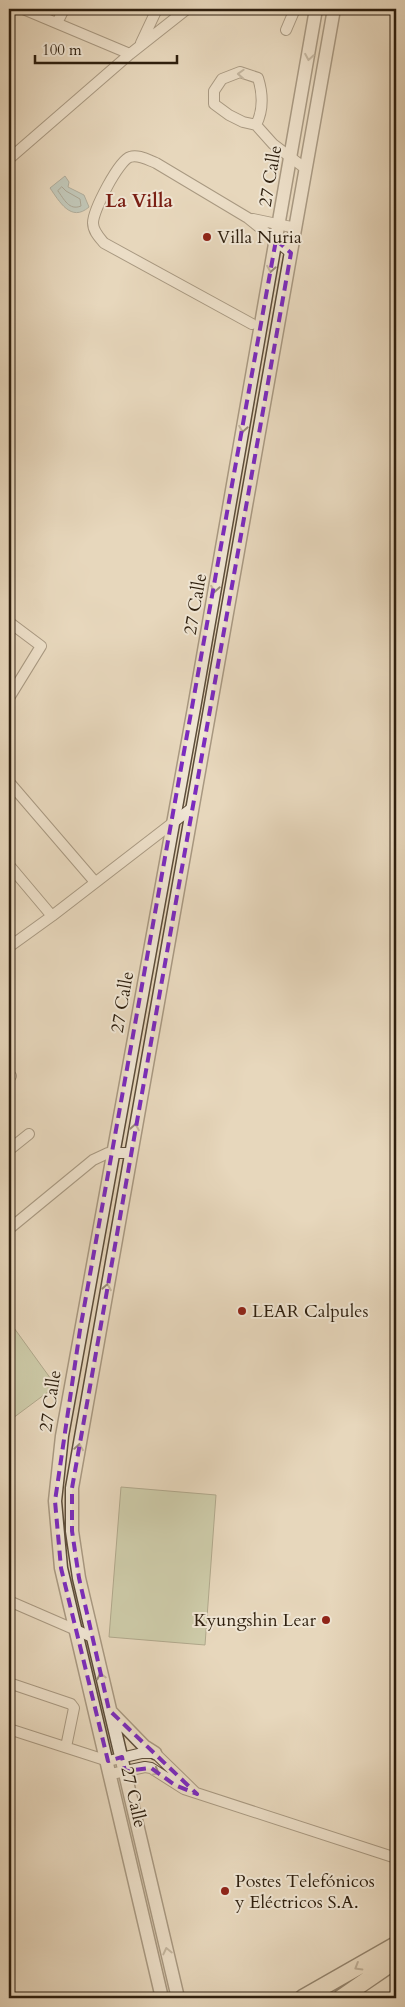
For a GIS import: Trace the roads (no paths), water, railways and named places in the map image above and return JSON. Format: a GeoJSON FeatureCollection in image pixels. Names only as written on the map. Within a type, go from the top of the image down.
{"type":"FeatureCollection","features":[{"type":"Feature","properties":{"kind":"highway"},"geometry":{"type":"LineString","coordinates":[[303,1998],[396,1955]]}},
{"type":"Feature","properties":{"kind":"highway"},"geometry":{"type":"LineString","coordinates":[[341,1998],[396,1955]]}},
{"type":"Feature","properties":{"kind":"highway"},"geometry":{"type":"LineString","coordinates":[[371,1998],[396,1981]]}},
{"type":"Feature","properties":{"kind":"highway"},"geometry":{"type":"LineString","coordinates":[[384,1998],[396,1990]]}},
{"type":"Feature","properties":{"kind":"street"},"geometry":{"type":"LineString","coordinates":[[23,9],[130,54]]}},
{"type":"Feature","properties":{"kind":"street"},"geometry":{"type":"LineString","coordinates":[[57,23],[64,9]]}},
{"type":"Feature","properties":{"kind":"street"},"geometry":{"type":"LineString","coordinates":[[140,46],[157,9]]}},
{"type":"Feature","properties":{"kind":"street"},"geometry":{"type":"LineString","coordinates":[[9,159],[130,54],[187,9]]}},
{"type":"Feature","properties":{"kind":"street"},"geometry":{"type":"LineString","coordinates":[[286,30],[295,9]]}},
{"type":"Feature","properties":{"kind":"street","name":"27 Calle"},"geometry":{"type":"LineString","coordinates":[[162,1998],[61,1568],[56,1518],[58,1479],[68,1398],[292,157],[316,9]]}},
{"type":"Feature","properties":{"kind":"street","name":"27 Calle"},"geometry":{"type":"LineString","coordinates":[[178,1998],[79,1578],[72,1524],[73,1481],[334,9]]}},
{"type":"Feature","properties":{"kind":"street"},"geometry":{"type":"LineString","coordinates":[[256,125],[262,106],[262,91],[258,78],[240,72],[222,79],[214,91],[214,104],[217,108],[243,122],[256,125],[273,144],[306,169]]}},
{"type":"Feature","properties":{"kind":"street"},"geometry":{"type":"LineString","coordinates":[[252,324],[104,243],[96,234],[93,223],[99,202],[124,160],[132,156],[156,163],[248,218],[291,254]]}},
{"type":"Feature","properties":{"kind":"street"},"geometry":{"type":"LineString","coordinates":[[248,218],[279,226],[296,228]]}},
{"type":"Feature","properties":{"kind":"street"},"geometry":{"type":"LineString","coordinates":[[234,481],[249,489]]}},
{"type":"Feature","properties":{"kind":"street"},"geometry":{"type":"LineString","coordinates":[[9,622],[41,646],[11,690]]}},
{"type":"Feature","properties":{"kind":"street"},"geometry":{"type":"LineString","coordinates":[[9,782],[95,882]]}},
{"type":"Feature","properties":{"kind":"street"},"geometry":{"type":"LineString","coordinates":[[9,947],[192,808]]}},
{"type":"Feature","properties":{"kind":"street"},"geometry":{"type":"LineString","coordinates":[[9,865],[52,916]]}},
{"type":"Feature","properties":{"kind":"street"},"geometry":{"type":"LineString","coordinates":[[9,1150],[29,1134]]}},
{"type":"Feature","properties":{"kind":"street"},"geometry":{"type":"LineString","coordinates":[[9,1229],[93,1160],[113,1153],[130,1153]]}},
{"type":"Feature","properties":{"kind":"street"},"geometry":{"type":"LineString","coordinates":[[58,1479],[73,1481]]}},
{"type":"Feature","properties":{"kind":"street"},"geometry":{"type":"LineString","coordinates":[[56,1518],[72,1524]]}},
{"type":"Feature","properties":{"kind":"street"},"geometry":{"type":"LineString","coordinates":[[9,1601],[92,1637]]}},
{"type":"Feature","properties":{"kind":"street"},"geometry":{"type":"LineString","coordinates":[[9,1683],[71,1704],[74,1708],[66,1747]]}},
{"type":"Feature","properties":{"kind":"street"},"geometry":{"type":"LineString","coordinates":[[109,1710],[144,1746],[155,1753],[197,1794]]}},
{"type":"Feature","properties":{"kind":"street"},"geometry":{"type":"LineString","coordinates":[[9,1729],[66,1747],[109,1768],[125,1771],[151,1768],[175,1785],[197,1794],[396,1858]]}},
{"type":"Feature","properties":{"kind":"street"},"geometry":{"type":"LineString","coordinates":[[109,1768],[122,1757],[155,1753]]}},
{"type":"Feature","properties":{"kind":"water"},"geometry":{"type":"Polygon","coordinates":[[[65,176],[69,182],[68,187],[84,195],[89,207],[83,211],[77,213],[66,208],[50,188],[65,176]]]}},
{"type":"Feature","properties":{"kind":"place","name":"Villa Nuria"},"geometry":{"type":"Point","coordinates":[207,237]}},
{"type":"Feature","properties":{"kind":"place","name":"LEAR Calpules"},"geometry":{"type":"Point","coordinates":[242,1311]}},
{"type":"Feature","properties":{"kind":"place","name":"Kyungshin Lear"},"geometry":{"type":"Point","coordinates":[326,1620]}},
{"type":"Feature","properties":{"kind":"place","name":"Postes Telefónicos y Eléctricos S.A."},"geometry":{"type":"Point","coordinates":[225,1891]}},
{"type":"Feature","properties":{"kind":"district","name":"La Villa"},"geometry":{"type":"Point","coordinates":[139,200]}}]}
